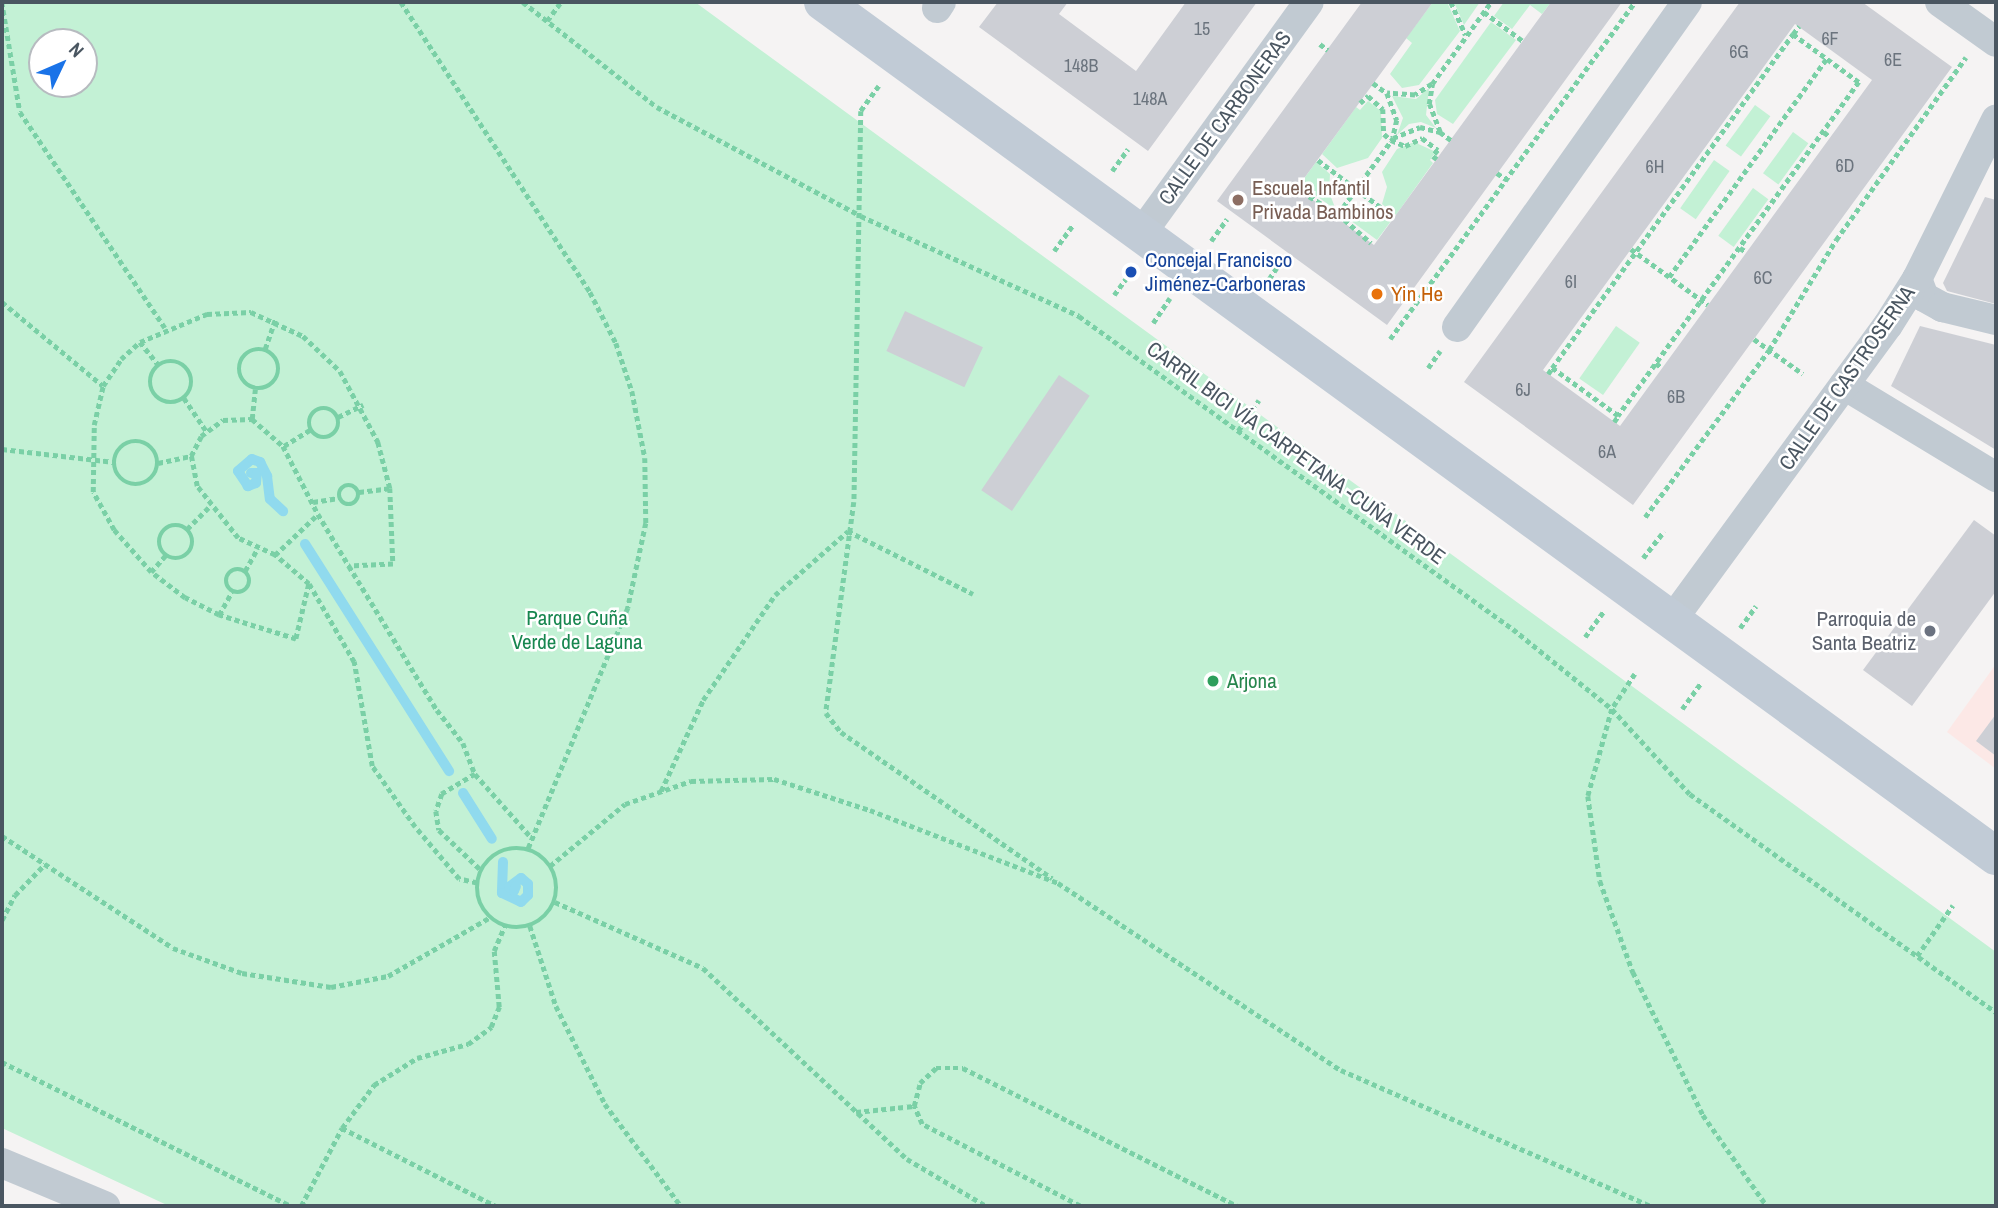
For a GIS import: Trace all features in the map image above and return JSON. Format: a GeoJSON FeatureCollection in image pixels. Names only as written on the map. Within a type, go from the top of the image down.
{"type":"FeatureCollection","features":[{"type":"Feature","properties":{"kind":"street"},"geometry":{"type":"LineString","coordinates":[[823,2],[1996,856]]}},
{"type":"Feature","properties":{"kind":"street","name":"CALLE DE CARBONERAS"},"geometry":{"type":"LineString","coordinates":[[1141,234],[1309,2]]}},
{"type":"Feature","properties":{"kind":"street"},"geometry":{"type":"LineString","coordinates":[[1457,327],[1687,2]]}},
{"type":"Feature","properties":{"kind":"street"},"geometry":{"type":"LineString","coordinates":[[1940,2],[1983,49]]}},
{"type":"Feature","properties":{"kind":"street","name":"CALLE DE CASTROSERNA"},"geometry":{"type":"LineString","coordinates":[[1672,620],[1844,385],[1917,279],[1996,120]]}},
{"type":"Feature","properties":{"kind":"street"},"geometry":{"type":"LineString","coordinates":[[1917,279],[1924,297],[1942,307],[1996,320]]}},
{"type":"Feature","properties":{"kind":"street"},"geometry":{"type":"LineString","coordinates":[[1844,385],[1996,477]]}},
{"type":"Feature","properties":{"kind":"street"},"geometry":{"type":"LineString","coordinates":[[2,1163],[105,1206]]}},
{"type":"Feature","properties":{"kind":"path"},"geometry":{"type":"LineString","coordinates":[[2,2],[20,112],[165,328]]}},
{"type":"Feature","properties":{"kind":"path"},"geometry":{"type":"LineString","coordinates":[[401,2],[590,292],[616,343],[632,391],[645,458],[646,523],[628,608],[528,849]]}},
{"type":"Feature","properties":{"kind":"path","name":"CARRIL BICI VÍA CARPETANA -CUÑA VERDE"},"geometry":{"type":"LineString","coordinates":[[523,2],[657,107],[860,216],[1079,316],[1513,629],[1612,709],[1690,794],[1996,1012]]}},
{"type":"Feature","properties":{"kind":"path"},"geometry":{"type":"LineString","coordinates":[[547,21],[561,2]]}},
{"type":"Feature","properties":{"kind":"path"},"geometry":{"type":"LineString","coordinates":[[1451,2],[1467,36]]}},
{"type":"Feature","properties":{"kind":"path"},"geometry":{"type":"LineString","coordinates":[[1373,83],[1387,93],[1415,94],[1432,84],[1491,2]]}},
{"type":"Feature","properties":{"kind":"path"},"geometry":{"type":"LineString","coordinates":[[1390,339],[1635,2]]}},
{"type":"Feature","properties":{"kind":"path"},"geometry":{"type":"LineString","coordinates":[[1483,12],[1523,41]]}},
{"type":"Feature","properties":{"kind":"path"},"geometry":{"type":"LineString","coordinates":[[1548,374],[1633,251],[1799,26]]}},
{"type":"Feature","properties":{"kind":"path"},"geometry":{"type":"LineString","coordinates":[[1793,34],[1859,82]]}},
{"type":"Feature","properties":{"kind":"path"},"geometry":{"type":"LineString","coordinates":[[1320,44],[1328,50]]}},
{"type":"Feature","properties":{"kind":"path"},"geometry":{"type":"LineString","coordinates":[[1645,517],[1769,350],[1836,240],[1959,60],[1983,49]]}},
{"type":"Feature","properties":{"kind":"path"},"geometry":{"type":"LineString","coordinates":[[1669,277],[1826,59]]}},
{"type":"Feature","properties":{"kind":"path"},"geometry":{"type":"LineString","coordinates":[[1614,422],[1864,75]]}},
{"type":"Feature","properties":{"kind":"path"},"geometry":{"type":"LineString","coordinates":[[883,81],[862,111],[854,502],[848,531],[826,713],[841,732],[1058,883],[1341,1070],[1650,1206]]}},
{"type":"Feature","properties":{"kind":"path"},"geometry":{"type":"LineString","coordinates":[[1432,84],[1429,104],[1440,132]]}},
{"type":"Feature","properties":{"kind":"path"},"geometry":{"type":"LineString","coordinates":[[1338,214],[1392,139],[1397,120],[1387,93]]}},
{"type":"Feature","properties":{"kind":"path"},"geometry":{"type":"LineString","coordinates":[[1360,103],[1368,96],[1383,109],[1384,134],[1405,146],[1422,138],[1438,150],[1433,156],[1437,159]]}},
{"type":"Feature","properties":{"kind":"path"},"geometry":{"type":"LineString","coordinates":[[1392,139],[1420,127],[1440,132],[1451,140]]}},
{"type":"Feature","properties":{"kind":"path"},"geometry":{"type":"LineString","coordinates":[[1824,132],[1830,137]]}},
{"type":"Feature","properties":{"kind":"path"},"geometry":{"type":"LineString","coordinates":[[1108,176],[1128,149]]}},
{"type":"Feature","properties":{"kind":"path"},"geometry":{"type":"LineString","coordinates":[[1318,160],[1394,217]]}},
{"type":"Feature","properties":{"kind":"path"},"geometry":{"type":"LineString","coordinates":[[1516,165],[1527,173]]}},
{"type":"Feature","properties":{"kind":"path"},"geometry":{"type":"LineString","coordinates":[[1497,173],[1506,179]]}},
{"type":"Feature","properties":{"kind":"path"},"geometry":{"type":"LineString","coordinates":[[1302,192],[1338,214],[1371,243]]}},
{"type":"Feature","properties":{"kind":"path"},"geometry":{"type":"LineString","coordinates":[[1206,248],[1227,219]]}},
{"type":"Feature","properties":{"kind":"path"},"geometry":{"type":"LineString","coordinates":[[1054,251],[1074,222]]}},
{"type":"Feature","properties":{"kind":"path"},"geometry":{"type":"LineString","coordinates":[[1740,248],[1746,252]]}},
{"type":"Feature","properties":{"kind":"path"},"geometry":{"type":"LineString","coordinates":[[1633,251],[1708,305]]}},
{"type":"Feature","properties":{"kind":"path"},"geometry":{"type":"LineString","coordinates":[[1269,279],[1282,260]]}},
{"type":"Feature","properties":{"kind":"path"},"geometry":{"type":"LineString","coordinates":[[1114,295],[1131,272]]}},
{"type":"Feature","properties":{"kind":"path"},"geometry":{"type":"LineString","coordinates":[[1153,323],[1173,294]]}},
{"type":"Feature","properties":{"kind":"path"},"geometry":{"type":"LineString","coordinates":[[2,302],[103,386]]}},
{"type":"Feature","properties":{"kind":"path"},"geometry":{"type":"LineString","coordinates":[[309,584],[296,639],[219,615],[151,572],[114,530],[93,492],[91,460],[103,386],[121,359],[140,342],[165,328],[207,314],[251,312],[275,320],[303,337],[340,371],[363,405],[390,488],[393,565],[349,566]]}},
{"type":"Feature","properties":{"kind":"path"},"geometry":{"type":"LineString","coordinates":[[265,350],[275,320]]}},
{"type":"Feature","properties":{"kind":"path"},"geometry":{"type":"LineString","coordinates":[[1754,339],[1803,374]]}},
{"type":"Feature","properties":{"kind":"path"},"geometry":{"type":"LineString","coordinates":[[140,342],[158,365]]}},
{"type":"Feature","properties":{"kind":"path"},"geometry":{"type":"LineString","coordinates":[[265,350],[277,360],[277,378],[272,384],[255,388],[246,385],[239,368],[247,353],[265,350]]}},
{"type":"Feature","properties":{"kind":"path"},"geometry":{"type":"LineString","coordinates":[[1428,368],[1438,353]]}},
{"type":"Feature","properties":{"kind":"path"},"geometry":{"type":"LineString","coordinates":[[167,361],[185,366],[192,382],[184,398],[167,403],[152,391],[150,381],[158,365],[167,361]]}},
{"type":"Feature","properties":{"kind":"path"},"geometry":{"type":"LineString","coordinates":[[1656,363],[1662,368]]}},
{"type":"Feature","properties":{"kind":"path"},"geometry":{"type":"LineString","coordinates":[[1552,368],[1618,415]]}},
{"type":"Feature","properties":{"kind":"path"},"geometry":{"type":"LineString","coordinates":[[252,419],[255,388]]}},
{"type":"Feature","properties":{"kind":"path"},"geometry":{"type":"LineString","coordinates":[[184,398],[207,432]]}},
{"type":"Feature","properties":{"kind":"path"},"geometry":{"type":"LineString","coordinates":[[1238,431],[1259,401]]}},
{"type":"Feature","properties":{"kind":"path"},"geometry":{"type":"LineString","coordinates":[[338,417],[363,405]]}},
{"type":"Feature","properties":{"kind":"path"},"geometry":{"type":"LineString","coordinates":[[328,408],[338,417],[338,430],[327,438],[310,430],[310,416],[315,411],[328,408]]}},
{"type":"Feature","properties":{"kind":"path"},"geometry":{"type":"LineString","coordinates":[[158,463],[191,456],[207,432],[223,420],[252,419],[283,446],[317,514],[437,710],[463,743],[475,774],[531,837]]}},
{"type":"Feature","properties":{"kind":"path"},"geometry":{"type":"LineString","coordinates":[[283,446],[310,430]]}},
{"type":"Feature","properties":{"kind":"path"},"geometry":{"type":"LineString","coordinates":[[132,441],[151,446],[158,463],[150,480],[132,484],[116,472],[114,463],[123,444],[132,441]]}},
{"type":"Feature","properties":{"kind":"path"},"geometry":{"type":"LineString","coordinates":[[2,449],[114,463]]}},
{"type":"Feature","properties":{"kind":"path"},"geometry":{"type":"LineString","coordinates":[[191,456],[197,486],[237,538],[275,555],[309,584],[354,662],[372,766],[415,827],[459,879],[477,883]]}},
{"type":"Feature","properties":{"kind":"path"},"geometry":{"type":"LineString","coordinates":[[339,498],[344,486],[353,485],[359,492]]}},
{"type":"Feature","properties":{"kind":"path"},"geometry":{"type":"LineString","coordinates":[[359,492],[390,488]]}},
{"type":"Feature","properties":{"kind":"path"},"geometry":{"type":"LineString","coordinates":[[313,502],[339,498],[350,505],[357,500],[359,492]]}},
{"type":"Feature","properties":{"kind":"path"},"geometry":{"type":"LineString","coordinates":[[187,529],[210,506]]}},
{"type":"Feature","properties":{"kind":"path"},"geometry":{"type":"LineString","coordinates":[[275,555],[317,514]]}},
{"type":"Feature","properties":{"kind":"path"},"geometry":{"type":"LineString","coordinates":[[173,525],[187,529],[192,550],[180,559],[166,555],[159,542],[161,534],[173,525]]}},
{"type":"Feature","properties":{"kind":"path"},"geometry":{"type":"LineString","coordinates":[[848,531],[973,594]]}},
{"type":"Feature","properties":{"kind":"path"},"geometry":{"type":"LineString","coordinates":[[661,791],[703,700],[775,595],[848,531]]}},
{"type":"Feature","properties":{"kind":"path"},"geometry":{"type":"LineString","coordinates":[[1640,562],[1664,531]]}},
{"type":"Feature","properties":{"kind":"path"},"geometry":{"type":"LineString","coordinates":[[245,571],[258,547]]}},
{"type":"Feature","properties":{"kind":"path"},"geometry":{"type":"LineString","coordinates":[[151,572],[166,555]]}},
{"type":"Feature","properties":{"kind":"path"},"geometry":{"type":"LineString","coordinates":[[232,592],[247,590],[250,580],[245,571]]}},
{"type":"Feature","properties":{"kind":"path"},"geometry":{"type":"LineString","coordinates":[[232,592],[226,583],[229,573],[245,571]]}},
{"type":"Feature","properties":{"kind":"path"},"geometry":{"type":"LineString","coordinates":[[219,615],[232,592]]}},
{"type":"Feature","properties":{"kind":"path"},"geometry":{"type":"LineString","coordinates":[[1737,633],[1756,606]]}},
{"type":"Feature","properties":{"kind":"path"},"geometry":{"type":"LineString","coordinates":[[1585,637],[1606,609]]}},
{"type":"Feature","properties":{"kind":"path"},"geometry":{"type":"LineString","coordinates":[[1635,674],[1612,709],[1588,796],[1600,881],[1633,972],[1703,1115],[1767,1206]]}},
{"type":"Feature","properties":{"kind":"path"},"geometry":{"type":"LineString","coordinates":[[1682,709],[1703,679]]}},
{"type":"Feature","properties":{"kind":"path"},"geometry":{"type":"LineString","coordinates":[[475,774],[442,794],[436,811],[439,830],[482,871]]}},
{"type":"Feature","properties":{"kind":"path"},"geometry":{"type":"LineString","coordinates":[[550,866],[625,804],[691,781],[774,779],[870,810],[1058,883]]}},
{"type":"Feature","properties":{"kind":"path"},"geometry":{"type":"LineString","coordinates":[[2,836],[173,948],[242,973],[331,987],[388,976],[489,918]]}},
{"type":"Feature","properties":{"kind":"path"},"geometry":{"type":"LineString","coordinates":[[528,849],[550,866],[557,890],[555,902],[545,917],[530,926],[505,925],[489,918],[477,895],[477,883],[482,871],[488,859],[500,851],[528,849]]}},
{"type":"Feature","properties":{"kind":"path"},"geometry":{"type":"LineString","coordinates":[[2,920],[15,895],[44,864]]}},
{"type":"Feature","properties":{"kind":"path"},"geometry":{"type":"LineString","coordinates":[[555,902],[703,968],[907,1159],[986,1206]]}},
{"type":"Feature","properties":{"kind":"path"},"geometry":{"type":"LineString","coordinates":[[1917,956],[1953,905]]}},
{"type":"Feature","properties":{"kind":"path"},"geometry":{"type":"LineString","coordinates":[[301,1206],[342,1128],[374,1085],[417,1058],[468,1044],[491,1027],[499,1007],[494,951],[505,925]]}},
{"type":"Feature","properties":{"kind":"path"},"geometry":{"type":"LineString","coordinates":[[530,926],[556,1006],[605,1104],[681,1206]]}},
{"type":"Feature","properties":{"kind":"path"},"geometry":{"type":"LineString","coordinates":[[2,1062],[291,1206]]}},
{"type":"Feature","properties":{"kind":"path"},"geometry":{"type":"LineString","coordinates":[[1080,1206],[922,1124],[914,1105],[920,1083],[936,1068],[963,1068],[1237,1206]]}},
{"type":"Feature","properties":{"kind":"path"},"geometry":{"type":"LineString","coordinates":[[856,1112],[914,1105]]}},
{"type":"Feature","properties":{"kind":"path"},"geometry":{"type":"LineString","coordinates":[[342,1128],[496,1206]]}},
{"type":"Feature","properties":{"kind":"shaded area"},"geometry":{"type":"Polygon","coordinates":[[[1996,664],[1996,769],[1947,732],[1996,664]]]}},
{"type":"Feature","properties":{"kind":"green space","name":"Parque Cuña Verde de Laguna"},"geometry":{"type":"Polygon","coordinates":[[[2,2],[695,2],[1996,952],[1996,1206],[169,1206],[2,1128],[2,2]]]}},
{"type":"Feature","properties":{"kind":"green space"},"geometry":{"type":"Polygon","coordinates":[[[1433,2],[1447,2],[1460,31],[1419,85],[1402,88],[1390,74],[1412,43],[1406,38],[1433,2]]]}},
{"type":"Feature","properties":{"kind":"green space"},"geometry":{"type":"Polygon","coordinates":[[[1454,2],[1480,2],[1464,25],[1454,2]]]}},
{"type":"Feature","properties":{"kind":"green space"},"geometry":{"type":"Polygon","coordinates":[[[1504,2],[1551,2],[1542,14],[1530,5],[1512,29],[1494,16],[1504,2]]]}},
{"type":"Feature","properties":{"kind":"green space"},"geometry":{"type":"Polygon","coordinates":[[[1491,22],[1516,40],[1453,124],[1437,114],[1435,100],[1491,22]]]}},
{"type":"Feature","properties":{"kind":"green space"},"geometry":{"type":"Polygon","coordinates":[[[1429,88],[1426,115],[1436,128],[1421,122],[1409,124],[1397,135],[1403,118],[1392,96],[1416,99],[1429,88]]]}},
{"type":"Feature","properties":{"kind":"green space"},"geometry":{"type":"Polygon","coordinates":[[[1368,101],[1381,111],[1382,138],[1368,158],[1337,168],[1322,154],[1356,107],[1360,110],[1368,101]]]}},
{"type":"Feature","properties":{"kind":"green space"},"geometry":{"type":"Polygon","coordinates":[[[1755,105],[1770,116],[1741,157],[1726,145],[1755,105]]]}},
{"type":"Feature","properties":{"kind":"green space"},"geometry":{"type":"Polygon","coordinates":[[[1793,132],[1808,143],[1778,184],[1763,173],[1793,132]]]}},
{"type":"Feature","properties":{"kind":"green space"},"geometry":{"type":"Polygon","coordinates":[[[1414,142],[1436,152],[1430,160],[1433,163],[1396,215],[1382,204],[1387,187],[1382,172],[1397,149],[1414,142]]]}},
{"type":"Feature","properties":{"kind":"green space"},"geometry":{"type":"Polygon","coordinates":[[[1714,160],[1730,171],[1696,219],[1680,208],[1714,160]]]}},
{"type":"Feature","properties":{"kind":"green space"},"geometry":{"type":"Polygon","coordinates":[[[1316,162],[1330,174],[1329,192],[1336,210],[1300,184],[1316,162]]]}},
{"type":"Feature","properties":{"kind":"green space"},"geometry":{"type":"Polygon","coordinates":[[[1753,188],[1768,199],[1734,247],[1718,236],[1753,188]]]}},
{"type":"Feature","properties":{"kind":"green space"},"geometry":{"type":"Polygon","coordinates":[[[1376,210],[1391,221],[1377,240],[1343,215],[1358,217],[1376,210]]]}},
{"type":"Feature","properties":{"kind":"green space"},"geometry":{"type":"Polygon","coordinates":[[[1616,326],[1640,343],[1603,395],[1579,378],[1616,326]]]}},
{"type":"Feature","properties":{"kind":"building"},"geometry":{"type":"Polygon","coordinates":[[[998,2],[1068,2],[1059,14],[1136,71],[1186,2],[1257,2],[1148,151],[979,27],[998,2]]]}},
{"type":"Feature","properties":{"kind":"building"},"geometry":{"type":"Polygon","coordinates":[[[1362,2],[1433,2],[1297,188],[1374,245],[1551,2],[1622,2],[1387,325],[1217,201],[1362,2]]]}},
{"type":"Feature","properties":{"kind":"building"},"geometry":{"type":"Polygon","coordinates":[[[1740,2],[1862,2],[1952,67],[1633,505],[1464,382],[1740,2]],[[1795,24],[1543,370],[1620,426],[1872,80],[1795,24]]]}},
{"type":"Feature","properties":{"kind":"building"},"geometry":{"type":"Polygon","coordinates":[[[1985,197],[1996,200],[1996,304],[1947,291],[1943,283],[1985,197]]]}},
{"type":"Feature","properties":{"kind":"building"},"geometry":{"type":"Polygon","coordinates":[[[905,311],[983,347],[964,387],[886,351],[905,311]]]}},
{"type":"Feature","properties":{"kind":"building"},"geometry":{"type":"Polygon","coordinates":[[[1920,326],[1996,345],[1996,450],[1891,386],[1920,326]]]}},
{"type":"Feature","properties":{"kind":"building"},"geometry":{"type":"Polygon","coordinates":[[[1059,375],[1090,396],[1012,511],[981,490],[1059,375]]]}},
{"type":"Feature","properties":{"kind":"building","name":"Parroquia de Santa Beatriz"},"geometry":{"type":"Polygon","coordinates":[[[1974,520],[1996,536],[1996,591],[1912,706],[1863,670],[1974,520]]]}},
{"type":"Feature","properties":{"kind":"building"},"geometry":{"type":"Polygon","coordinates":[[[1996,714],[1996,756],[1976,741],[1996,714]]]}},
{"type":"Feature","properties":{"kind":"waterway"},"geometry":{"type":"LineString","coordinates":[[251,473],[257,473],[256,483],[248,486],[238,471],[252,459],[260,462],[267,476],[270,499],[283,511]]}},
{"type":"Feature","properties":{"kind":"waterway"},"geometry":{"type":"LineString","coordinates":[[305,544],[449,771]]}},
{"type":"Feature","properties":{"kind":"waterway"},"geometry":{"type":"LineString","coordinates":[[463,793],[492,839]]}},
{"type":"Feature","properties":{"kind":"waterway"},"geometry":{"type":"LineString","coordinates":[[503,862],[502,893],[521,902],[528,895],[528,884],[521,878],[509,887],[514,891],[516,886]]}},
{"type":"Feature","properties":{"kind":"place","name":"Escuela Infantil Privada Bambinos"},"geometry":{"type":"Point","coordinates":[1238,200]}},
{"type":"Feature","properties":{"kind":"place","name":"Concejal Francisco Jiménez-Carboneras"},"geometry":{"type":"Point","coordinates":[1131,272]}},
{"type":"Feature","properties":{"kind":"place","name":"Yin He"},"geometry":{"type":"Point","coordinates":[1377,294]}},
{"type":"Feature","properties":{"kind":"place","name":"Parroquia de Santa Beatriz"},"geometry":{"type":"Point","coordinates":[1930,631]}},
{"type":"Feature","properties":{"kind":"place","name":"Arjona"},"geometry":{"type":"Point","coordinates":[1213,681]}}]}
